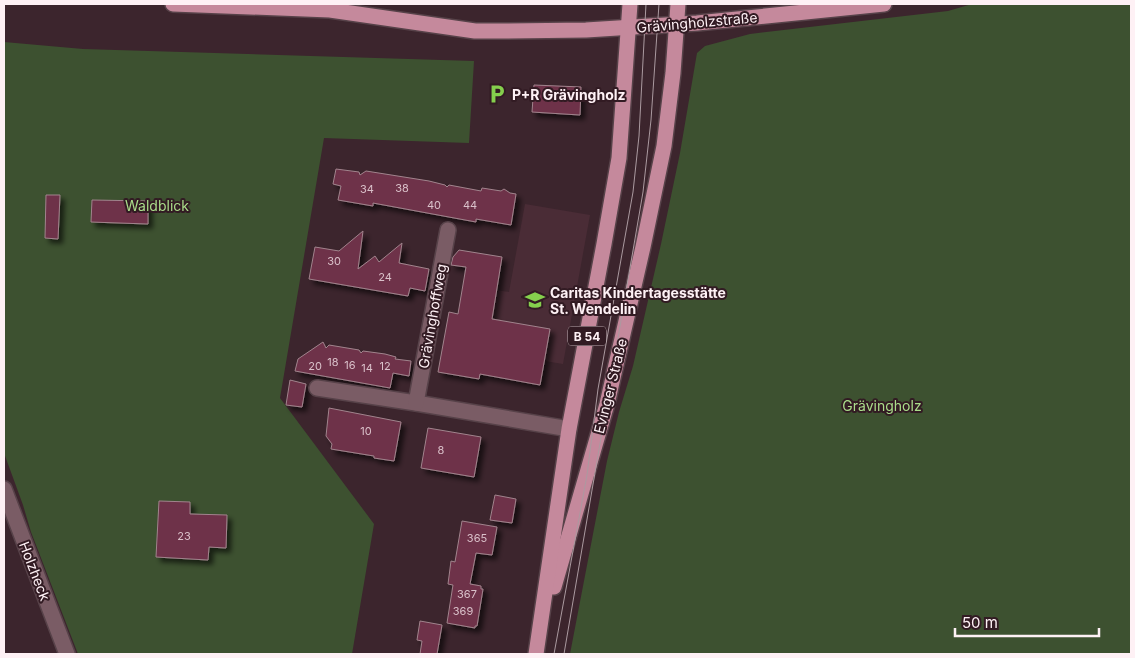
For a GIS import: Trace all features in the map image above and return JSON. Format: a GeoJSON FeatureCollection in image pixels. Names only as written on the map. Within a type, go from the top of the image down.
{"type":"FeatureCollection","features":[{"type":"Feature","properties":{"kind":"main road","name":"Grävingholzstraße"},"geometry":{"type":"LineString","coordinates":[[173,4],[330,10],[476,31],[571,30],[677,24],[884,4]]}},
{"type":"Feature","properties":{"kind":"main road","name":"Evinger Straße"},"geometry":{"type":"LineString","coordinates":[[536,649],[569,429],[619,158],[630,4]]}},
{"type":"Feature","properties":{"kind":"main road","name":"Evinger Straße"},"geometry":{"type":"LineString","coordinates":[[536,649],[542,634],[567,538],[607,404],[643,247],[664,146],[678,4]]}},
{"type":"Feature","properties":{"kind":"street","name":"Grävinghoffweg"},"geometry":{"type":"LineString","coordinates":[[416,403],[448,230]]}},
{"type":"Feature","properties":{"kind":"street"},"geometry":{"type":"LineString","coordinates":[[317,388],[569,429]]}},
{"type":"Feature","properties":{"kind":"street","name":"Holzheck"},"geometry":{"type":"LineString","coordinates":[[4,489],[67,654]]}},
{"type":"Feature","properties":{"kind":"shaded area","name":"Caritas Kindertagesstätte St. Wendelin"},"geometry":{"type":"Polygon","coordinates":[[[525,204],[590,215],[563,364],[545,361],[540,385],[480,374],[496,290],[509,292],[525,204]]]}},
{"type":"Feature","properties":{"kind":"green space","name":"Grävingholz"},"geometry":{"type":"Polygon","coordinates":[[[972,4],[1131,4],[1131,654],[570,654],[607,461],[633,366],[661,244],[680,153],[697,53],[705,46],[750,34],[948,11],[972,4]]]}},
{"type":"Feature","properties":{"kind":"green space","name":"Waldblick"},"geometry":{"type":"Polygon","coordinates":[[[4,42],[83,49],[474,61],[469,143],[324,138],[280,398],[374,524],[352,654],[78,654],[31,532],[4,453],[4,42]]]}},
{"type":"Feature","properties":{"kind":"building"},"geometry":{"type":"Polygon","coordinates":[[[534,85],[581,87],[580,115],[532,112],[534,85]]]}},
{"type":"Feature","properties":{"kind":"building"},"geometry":{"type":"Polygon","coordinates":[[[336,169],[359,172],[360,175],[366,171],[429,181],[447,187],[449,185],[481,191],[482,188],[501,191],[504,189],[516,194],[511,225],[476,219],[476,222],[373,203],[373,206],[338,200],[341,186],[333,184],[336,169]]]}},
{"type":"Feature","properties":{"kind":"building"},"geometry":{"type":"Polygon","coordinates":[[[46,195],[60,195],[58,239],[45,238],[46,195]]]}},
{"type":"Feature","properties":{"kind":"building"},"geometry":{"type":"Polygon","coordinates":[[[92,200],[148,201],[148,224],[91,222],[92,200]]]}},
{"type":"Feature","properties":{"kind":"building"},"geometry":{"type":"Polygon","coordinates":[[[363,231],[358,269],[375,256],[379,262],[402,243],[399,263],[429,269],[425,291],[410,288],[408,296],[309,279],[315,247],[339,251],[363,231]]]}},
{"type":"Feature","properties":{"kind":"building"},"geometry":{"type":"Polygon","coordinates":[[[459,250],[502,257],[492,319],[550,329],[540,385],[480,374],[479,379],[438,372],[449,312],[458,314],[466,267],[451,265],[453,257],[459,250]]]}},
{"type":"Feature","properties":{"kind":"building"},"geometry":{"type":"Polygon","coordinates":[[[323,342],[326,348],[329,345],[359,350],[361,353],[363,351],[385,354],[396,357],[395,359],[411,361],[409,376],[393,373],[390,388],[295,371],[298,359],[323,342]]]}},
{"type":"Feature","properties":{"kind":"building"},"geometry":{"type":"Polygon","coordinates":[[[290,380],[306,384],[302,407],[286,405],[290,380]]]}},
{"type":"Feature","properties":{"kind":"building"},"geometry":{"type":"Polygon","coordinates":[[[329,408],[401,422],[394,461],[331,449],[332,444],[326,436],[329,408]]]}},
{"type":"Feature","properties":{"kind":"building"},"geometry":{"type":"Polygon","coordinates":[[[428,428],[481,437],[474,477],[421,468],[428,428]]]}},
{"type":"Feature","properties":{"kind":"building"},"geometry":{"type":"Polygon","coordinates":[[[495,495],[516,499],[512,523],[490,520],[495,495]]]}},
{"type":"Feature","properties":{"kind":"building"},"geometry":{"type":"Polygon","coordinates":[[[159,501],[190,502],[190,514],[227,515],[226,548],[209,547],[208,560],[156,557],[159,501]]]}},
{"type":"Feature","properties":{"kind":"building"},"geometry":{"type":"Polygon","coordinates":[[[462,521],[497,527],[492,555],[476,553],[470,584],[481,586],[481,589],[483,589],[477,626],[475,628],[447,623],[453,585],[448,584],[451,561],[455,562],[462,521]]]}},
{"type":"Feature","properties":{"kind":"building"},"geometry":{"type":"Polygon","coordinates":[[[420,621],[442,625],[437,654],[420,654],[422,641],[417,640],[420,621]]]}},
{"type":"Feature","properties":{"kind":"tram line"},"geometry":{"type":"LineString","coordinates":[[554,654],[587,475],[598,389],[633,192],[639,136],[646,4]]}},
{"type":"Feature","properties":{"kind":"tram line"},"geometry":{"type":"LineString","coordinates":[[564,654],[643,192],[651,120],[659,4]]}},
{"type":"Feature","properties":{"kind":"place","name":"P+R Grävingholz"},"geometry":{"type":"Point","coordinates":[497,94]}},
{"type":"Feature","properties":{"kind":"place","name":"Caritas Kindertagesstätte St. Wendelin"},"geometry":{"type":"Point","coordinates":[535,300]}}]}
